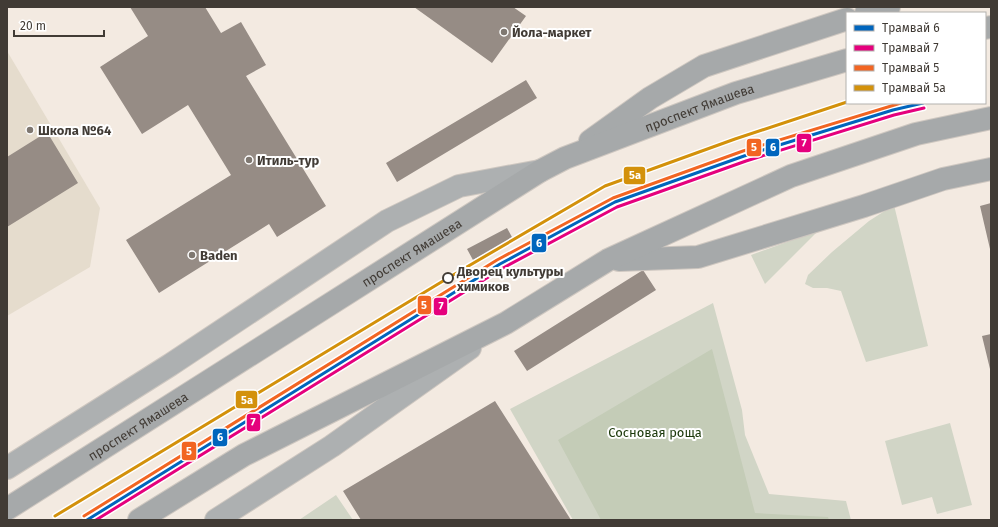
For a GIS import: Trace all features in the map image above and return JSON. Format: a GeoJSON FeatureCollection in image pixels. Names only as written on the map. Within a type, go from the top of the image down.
{"type":"FeatureCollection","features":[{"type":"Feature","properties":{"kind":"main road"},"geometry":{"type":"LineString","coordinates":[[870,12],[889,7]]}},
{"type":"Feature","properties":{"kind":"main road"},"geometry":{"type":"LineString","coordinates":[[565,158],[650,98],[704,66],[846,19]]}},
{"type":"Feature","properties":{"kind":"main road","name":"проспект Ямашева"},"geometry":{"type":"LineString","coordinates":[[7,509],[540,171],[565,158],[736,93],[846,60]]}},
{"type":"Feature","properties":{"kind":"main road"},"geometry":{"type":"LineString","coordinates":[[216,520],[332,446],[506,323],[608,260],[791,176],[916,134],[991,118]]}},
{"type":"Feature","properties":{"kind":"main road"},"geometry":{"type":"LineString","coordinates":[[608,260],[698,257],[864,206],[943,179],[991,169]]}},
{"type":"Feature","properties":{"kind":"main road"},"geometry":{"type":"LineString","coordinates":[[7,468],[170,365],[387,221],[459,186],[540,171]]}},
{"type":"Feature","properties":{"kind":"main road"},"geometry":{"type":"LineString","coordinates":[[139,520],[244,456],[506,323]]}},
{"type":"Feature","properties":{"kind":"shaded area","name":"Школа №64"},"geometry":{"type":"Polygon","coordinates":[[[7,51],[100,208],[90,267],[7,316],[7,51]]]}},
{"type":"Feature","properties":{"kind":"green space"},"geometry":{"type":"Polygon","coordinates":[[[894,205],[928,346],[866,362],[841,291],[827,288],[813,288],[805,284],[808,275],[832,252],[869,221],[894,205]]]}},
{"type":"Feature","properties":{"kind":"green space"},"geometry":{"type":"Polygon","coordinates":[[[818,231],[765,284],[751,255],[818,231]]]}},
{"type":"Feature","properties":{"kind":"green space","name":"Сосновая роща"},"geometry":{"type":"Polygon","coordinates":[[[713,303],[742,410],[745,435],[769,494],[846,501],[851,520],[573,520],[510,409],[713,303]]]}},
{"type":"Feature","properties":{"kind":"green space"},"geometry":{"type":"Polygon","coordinates":[[[712,349],[755,513],[828,517],[829,520],[601,520],[558,440],[712,349]]]}},
{"type":"Feature","properties":{"kind":"green space"},"geometry":{"type":"Polygon","coordinates":[[[950,423],[972,505],[937,514],[932,497],[902,505],[885,441],[950,423]]]}},
{"type":"Feature","properties":{"kind":"green space"},"geometry":{"type":"Polygon","coordinates":[[[336,495],[353,520],[299,520],[336,495]]]}},
{"type":"Feature","properties":{"kind":"building"},"geometry":{"type":"Polygon","coordinates":[[[130,7],[205,7],[221,33],[241,22],[266,65],[246,76],[326,206],[277,237],[269,224],[159,293],[126,240],[231,175],[188,105],[142,134],[100,67],[148,36],[130,7]]]}},
{"type":"Feature","properties":{"kind":"building"},"geometry":{"type":"Polygon","coordinates":[[[414,7],[513,7],[526,16],[492,63],[414,7]]]}},
{"type":"Feature","properties":{"kind":"building"},"geometry":{"type":"Polygon","coordinates":[[[526,80],[537,98],[397,182],[386,163],[526,80]]]}},
{"type":"Feature","properties":{"kind":"building"},"geometry":{"type":"Polygon","coordinates":[[[47,132],[78,183],[7,227],[7,157],[47,132]]]}},
{"type":"Feature","properties":{"kind":"building"},"geometry":{"type":"Polygon","coordinates":[[[991,203],[991,248],[990,249],[980,206],[991,203]]]}},
{"type":"Feature","properties":{"kind":"building"},"geometry":{"type":"Polygon","coordinates":[[[507,228],[513,239],[473,260],[467,249],[507,228]]]}},
{"type":"Feature","properties":{"kind":"building"},"geometry":{"type":"Polygon","coordinates":[[[643,270],[656,290],[527,371],[514,351],[643,270]]]}},
{"type":"Feature","properties":{"kind":"building"},"geometry":{"type":"Polygon","coordinates":[[[991,334],[991,369],[990,369],[982,336],[991,334]]]}},
{"type":"Feature","properties":{"kind":"building"},"geometry":{"type":"Polygon","coordinates":[[[495,401],[571,520],[361,520],[343,491],[495,401]]]}},
{"type":"Feature","properties":{"kind":"tram line","name":"5а"},"geometry":{"type":"LineString","coordinates":[[55,516],[448,278],[605,186],[735,139],[846,102]]}},
{"type":"Feature","properties":{"kind":"tram line","name":"5"},"geometry":{"type":"LineString","coordinates":[[84,516],[497,260],[613,198],[743,151],[898,104]]}},
{"type":"Feature","properties":{"kind":"tram line","name":"6"},"geometry":{"type":"LineString","coordinates":[[87,520],[500,264],[615,202],[744,156],[893,110],[919,104]]}},
{"type":"Feature","properties":{"kind":"tram line","name":"7"},"geometry":{"type":"LineString","coordinates":[[96,520],[503,268],[617,207],[746,161],[894,115],[924,108]]}},
{"type":"Feature","properties":{"kind":"place","name":"Йола-маркет"},"geometry":{"type":"Point","coordinates":[504,32]}},
{"type":"Feature","properties":{"kind":"place","name":"Школа №64"},"geometry":{"type":"Point","coordinates":[30,130]}},
{"type":"Feature","properties":{"kind":"place","name":"Итиль-тур"},"geometry":{"type":"Point","coordinates":[249,160]}},
{"type":"Feature","properties":{"kind":"place","name":"Baden"},"geometry":{"type":"Point","coordinates":[192,255]}},
{"type":"Feature","properties":{"kind":"place","name":"Дворец культуры химиков"},"geometry":{"type":"Point","coordinates":[448,278]}}]}
